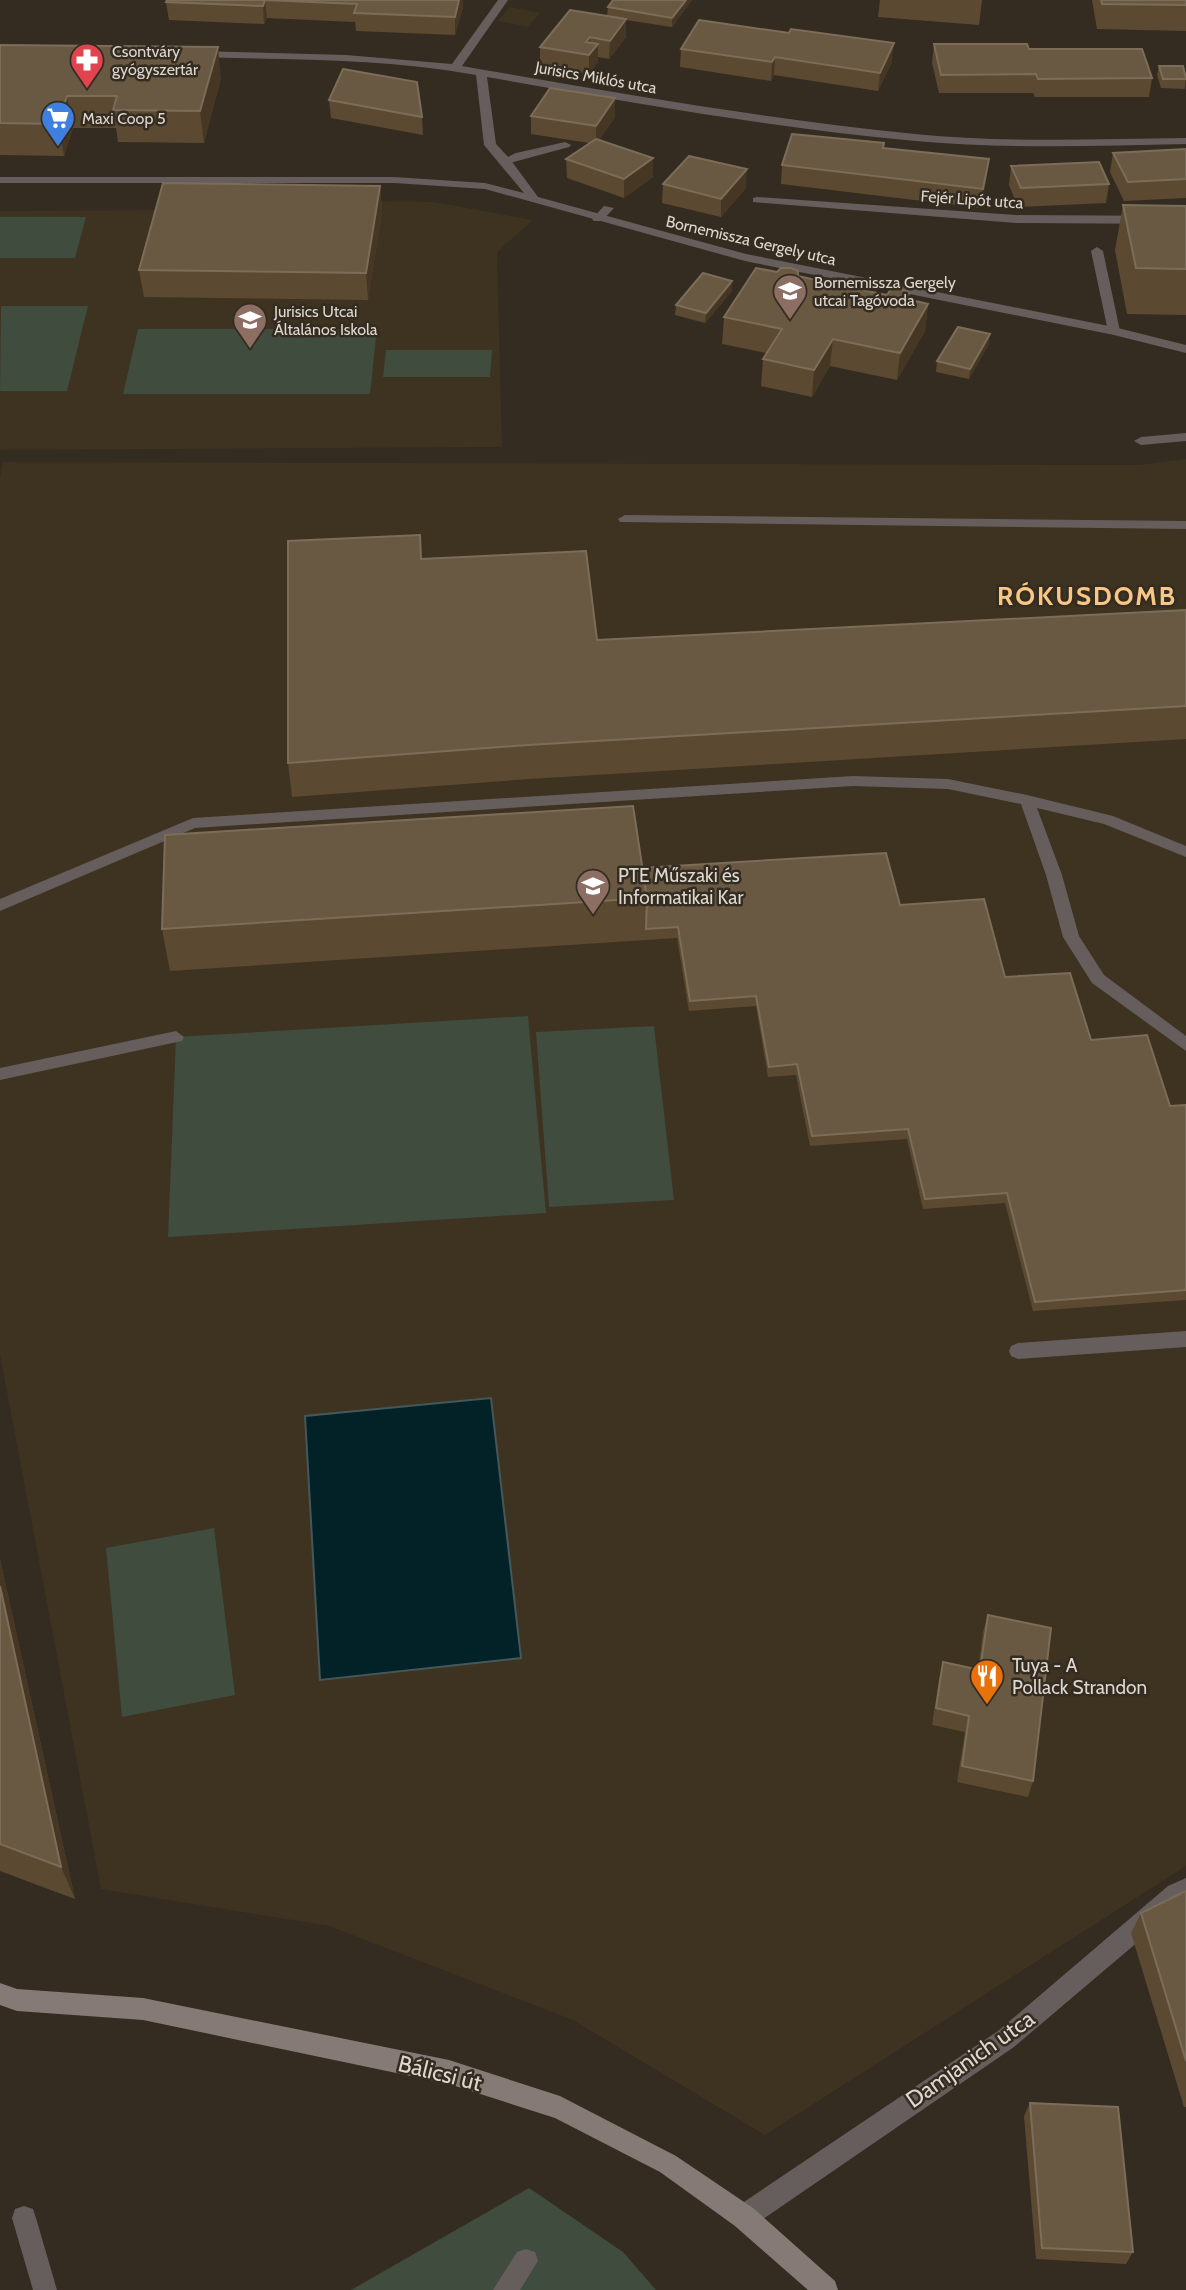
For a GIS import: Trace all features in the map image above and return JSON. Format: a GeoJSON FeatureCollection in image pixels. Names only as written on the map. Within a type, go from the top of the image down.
{"type":"FeatureCollection","features":[{"type":"Feature","properties":{"kind":"street"},"geometry":{"type":"LineString","coordinates":[[455,68],[503,0]]}},
{"type":"Feature","properties":{"kind":"street","name":"Jurisics Miklós utca"},"geometry":{"type":"LineString","coordinates":[[182,54],[346,58],[455,68],[684,108],[917,138],[1066,143],[1186,141]]}},
{"type":"Feature","properties":{"kind":"street"},"geometry":{"type":"LineString","coordinates":[[481,72],[490,145],[506,161],[534,199]]}},
{"type":"Feature","properties":{"kind":"street"},"geometry":{"type":"LineString","coordinates":[[506,161],[520,155],[565,145]]}},
{"type":"Feature","properties":{"kind":"street"},"geometry":{"type":"LineString","coordinates":[[0,180],[432,181],[485,186],[534,199]]}},
{"type":"Feature","properties":{"kind":"street","name":"Bornemissza Gergely utca"},"geometry":{"type":"LineString","coordinates":[[534,199],[598,219],[745,257],[1114,331],[1186,349]]}},
{"type":"Feature","properties":{"kind":"street","name":"Fejér Lipót utca"},"geometry":{"type":"LineString","coordinates":[[757,200],[1016,219],[1186,220]]}},
{"type":"Feature","properties":{"kind":"street"},"geometry":{"type":"LineString","coordinates":[[598,219],[608,208]]}},
{"type":"Feature","properties":{"kind":"street"},"geometry":{"type":"LineString","coordinates":[[1097,251],[1114,331]]}},
{"type":"Feature","properties":{"kind":"street"},"geometry":{"type":"LineString","coordinates":[[1141,441],[1186,436]]}},
{"type":"Feature","properties":{"kind":"street"},"geometry":{"type":"LineString","coordinates":[[625,519],[1186,525]]}},
{"type":"Feature","properties":{"kind":"street"},"geometry":{"type":"LineString","coordinates":[[0,905],[193,823],[853,781],[948,784],[1027,800],[1108,820],[1186,852]]}},
{"type":"Feature","properties":{"kind":"street"},"geometry":{"type":"LineString","coordinates":[[1027,800],[1054,874],[1071,937],[1098,979],[1186,1045]]}},
{"type":"Feature","properties":{"kind":"street"},"geometry":{"type":"LineString","coordinates":[[0,1074],[176,1037]]}},
{"type":"Feature","properties":{"kind":"street"},"geometry":{"type":"LineString","coordinates":[[1018,1351],[1186,1339]]}},
{"type":"Feature","properties":{"kind":"street","name":"Damjanich utca"},"geometry":{"type":"LineString","coordinates":[[744,2217],[1006,2039],[1176,1894],[1186,1889]]}},
{"type":"Feature","properties":{"kind":"street","name":"Bálicsi út"},"geometry":{"type":"LineString","coordinates":[[0,1994],[16,2000],[143,2009],[449,2072],[560,2108],[668,2164],[744,2217],[826,2290]]}},
{"type":"Feature","properties":{"kind":"street"},"geometry":{"type":"LineString","coordinates":[[24,2218],[45,2290]]}},
{"type":"Feature","properties":{"kind":"street"},"geometry":{"type":"LineString","coordinates":[[505,2290],[526,2261]]}},
{"type":"Feature","properties":{"kind":"shaded area"},"geometry":{"type":"Polygon","coordinates":[[[510,7],[540,13],[528,27],[498,21],[510,7]]]}},
{"type":"Feature","properties":{"kind":"shaded area","name":"Jurisics Utcai Általános Iskola"},"geometry":{"type":"Polygon","coordinates":[[[372,201],[434,202],[533,220],[497,252],[502,447],[0,450],[0,211],[167,210],[372,201]]]}},
{"type":"Feature","properties":{"kind":"shaded area","name":"PTE Műszaki és Informatikai Kar"},"geometry":{"type":"Polygon","coordinates":[[[1186,459],[1186,1866],[765,2135],[573,2020],[329,1926],[101,1889],[0,1355],[0,477],[3,462],[1139,465],[1186,459]]]}},
{"type":"Feature","properties":{"kind":"green space"},"geometry":{"type":"Polygon","coordinates":[[[0,217],[86,217],[75,258],[0,258],[0,217]]]}},
{"type":"Feature","properties":{"kind":"green space"},"geometry":{"type":"Polygon","coordinates":[[[1,306],[88,306],[67,391],[0,391],[1,306]]]}},
{"type":"Feature","properties":{"kind":"green space"},"geometry":{"type":"Polygon","coordinates":[[[138,329],[377,329],[370,394],[123,394],[138,329]]]}},
{"type":"Feature","properties":{"kind":"green space"},"geometry":{"type":"Polygon","coordinates":[[[386,350],[492,350],[490,377],[383,377],[386,350]]]}},
{"type":"Feature","properties":{"kind":"green space"},"geometry":{"type":"Polygon","coordinates":[[[528,1016],[546,1213],[168,1237],[176,1037],[528,1016]]]}},
{"type":"Feature","properties":{"kind":"green space"},"geometry":{"type":"Polygon","coordinates":[[[654,1026],[674,1200],[549,1207],[536,1032],[654,1026]]]}},
{"type":"Feature","properties":{"kind":"green space"},"geometry":{"type":"Polygon","coordinates":[[[214,1528],[235,1695],[122,1717],[106,1548],[214,1528]]]}},
{"type":"Feature","properties":{"kind":"green space"},"geometry":{"type":"Polygon","coordinates":[[[529,2188],[623,2252],[656,2290],[351,2290],[529,2188]]]}},
{"type":"Feature","properties":{"kind":"water"},"geometry":{"type":"Polygon","coordinates":[[[491,1398],[521,1658],[320,1680],[305,1416],[491,1398]]]}},
{"type":"Feature","properties":{"kind":"building"},"geometry":{"type":"Polygon","coordinates":[[[265,0],[263,6],[166,2],[265,0]]]}},
{"type":"Feature","properties":{"kind":"building"},"geometry":{"type":"Polygon","coordinates":[[[265,0],[459,0],[455,17],[354,13],[357,4],[265,0]]]}},
{"type":"Feature","properties":{"kind":"building"},"geometry":{"type":"Polygon","coordinates":[[[613,0],[686,0],[672,18],[608,7],[613,0]]]}},
{"type":"Feature","properties":{"kind":"building"},"geometry":{"type":"Polygon","coordinates":[[[1101,0],[1186,0],[1186,5],[1102,4],[1101,0]]]}},
{"type":"Feature","properties":{"kind":"building"},"geometry":{"type":"Polygon","coordinates":[[[570,10],[626,19],[610,41],[590,37],[586,42],[598,44],[589,55],[540,47],[570,10]]]}},
{"type":"Feature","properties":{"kind":"building"},"geometry":{"type":"Polygon","coordinates":[[[699,20],[789,33],[791,29],[894,43],[880,73],[775,57],[772,62],[681,49],[699,20]]]}},
{"type":"Feature","properties":{"kind":"building"},"geometry":{"type":"Polygon","coordinates":[[[934,44],[1027,44],[1029,49],[1142,49],[1152,78],[1038,79],[1036,74],[941,75],[934,44]]]}},
{"type":"Feature","properties":{"kind":"building"},"geometry":{"type":"Polygon","coordinates":[[[0,45],[218,47],[200,111],[113,110],[117,96],[67,96],[58,124],[0,123],[0,45]]]}},
{"type":"Feature","properties":{"kind":"building"},"geometry":{"type":"Polygon","coordinates":[[[1159,66],[1183,66],[1186,79],[1163,79],[1159,66]]]}},
{"type":"Feature","properties":{"kind":"building"},"geometry":{"type":"Polygon","coordinates":[[[343,69],[417,82],[422,117],[329,100],[343,69]]]}},
{"type":"Feature","properties":{"kind":"building"},"geometry":{"type":"Polygon","coordinates":[[[550,88],[615,98],[596,126],[531,116],[550,88]]]}},
{"type":"Feature","properties":{"kind":"building"},"geometry":{"type":"Polygon","coordinates":[[[792,134],[884,143],[883,148],[989,159],[983,189],[782,165],[792,134]]]}},
{"type":"Feature","properties":{"kind":"building"},"geometry":{"type":"Polygon","coordinates":[[[596,139],[653,158],[624,179],[566,159],[596,139]]]}},
{"type":"Feature","properties":{"kind":"building"},"geometry":{"type":"Polygon","coordinates":[[[1186,149],[1186,179],[1128,182],[1113,153],[1186,149]]]}},
{"type":"Feature","properties":{"kind":"building"},"geometry":{"type":"Polygon","coordinates":[[[689,156],[747,169],[721,199],[663,184],[689,156]]]}},
{"type":"Feature","properties":{"kind":"building"},"geometry":{"type":"Polygon","coordinates":[[[1099,162],[1109,184],[1021,188],[1011,166],[1099,162]]]}},
{"type":"Feature","properties":{"kind":"building"},"geometry":{"type":"Polygon","coordinates":[[[163,183],[380,186],[366,273],[139,270],[163,183]]]}},
{"type":"Feature","properties":{"kind":"building"},"geometry":{"type":"Polygon","coordinates":[[[1123,205],[1186,206],[1186,269],[1136,268],[1123,205]]]}},
{"type":"Feature","properties":{"kind":"building"},"geometry":{"type":"Polygon","coordinates":[[[756,268],[777,272],[781,268],[791,268],[798,271],[798,276],[829,283],[843,280],[847,287],[887,295],[891,289],[901,289],[909,293],[907,299],[928,304],[900,353],[833,339],[814,370],[763,359],[782,329],[724,317],[756,268]]]}},
{"type":"Feature","properties":{"kind":"building"},"geometry":{"type":"Polygon","coordinates":[[[703,273],[732,281],[706,313],[676,305],[703,273]]]}},
{"type":"Feature","properties":{"kind":"building"},"geometry":{"type":"Polygon","coordinates":[[[958,327],[990,334],[970,369],[937,361],[958,327]]]}},
{"type":"Feature","properties":{"kind":"building"},"geometry":{"type":"Polygon","coordinates":[[[420,535],[421,559],[586,551],[597,640],[1186,610],[1186,706],[528,745],[288,763],[288,541],[420,535]]]}},
{"type":"Feature","properties":{"kind":"building"},"geometry":{"type":"Polygon","coordinates":[[[633,806],[647,898],[162,929],[165,835],[633,806]]]}},
{"type":"Feature","properties":{"kind":"building","name":"PTE Műszaki és Informatikai Kar"},"geometry":{"type":"Polygon","coordinates":[[[886,853],[900,905],[984,899],[1005,977],[1070,973],[1091,1040],[1147,1035],[1170,1106],[1186,1105],[1186,1290],[1035,1302],[1007,1193],[925,1199],[908,1129],[812,1136],[797,1064],[769,1067],[756,996],[690,1001],[678,927],[646,929],[647,898],[642,868],[886,853]]]}},
{"type":"Feature","properties":{"kind":"building"},"geometry":{"type":"Polygon","coordinates":[[[0,1586],[61,1867],[0,1844],[0,1586]]]}},
{"type":"Feature","properties":{"kind":"building","name":"Tuya - A Pollack Strandon"},"geometry":{"type":"Polygon","coordinates":[[[988,1615],[1051,1628],[1033,1781],[962,1766],[969,1716],[936,1708],[943,1662],[980,1670],[988,1615]]]}},
{"type":"Feature","properties":{"kind":"building"},"geometry":{"type":"Polygon","coordinates":[[[1186,1891],[1186,2061],[1141,1913],[1186,1891]]]}},
{"type":"Feature","properties":{"kind":"building"},"geometry":{"type":"Polygon","coordinates":[[[1030,2103],[1118,2107],[1133,2252],[1042,2248],[1030,2103]]]}},
{"type":"Feature","properties":{"kind":"place","name":"Csontváry gyógyszertár"},"geometry":{"type":"Point","coordinates":[87,90]}},
{"type":"Feature","properties":{"kind":"place","name":"Maxi Coop 5"},"geometry":{"type":"Point","coordinates":[58,148]}},
{"type":"Feature","properties":{"kind":"place","name":"Bornemissza Gergely utcai Tagóvoda"},"geometry":{"type":"Point","coordinates":[790,321]}},
{"type":"Feature","properties":{"kind":"place","name":"Jurisics Utcai Általános Iskola"},"geometry":{"type":"Point","coordinates":[250,350]}},
{"type":"Feature","properties":{"kind":"place","name":"PTE Műszaki és Informatikai Kar"},"geometry":{"type":"Point","coordinates":[593,916]}},
{"type":"Feature","properties":{"kind":"place","name":"Tuya - A Pollack Strandon"},"geometry":{"type":"Point","coordinates":[987,1706]}},
{"type":"Feature","properties":{"kind":"district","name":"RÓKUSDOMB"},"geometry":{"type":"Point","coordinates":[1087,596]}}]}
